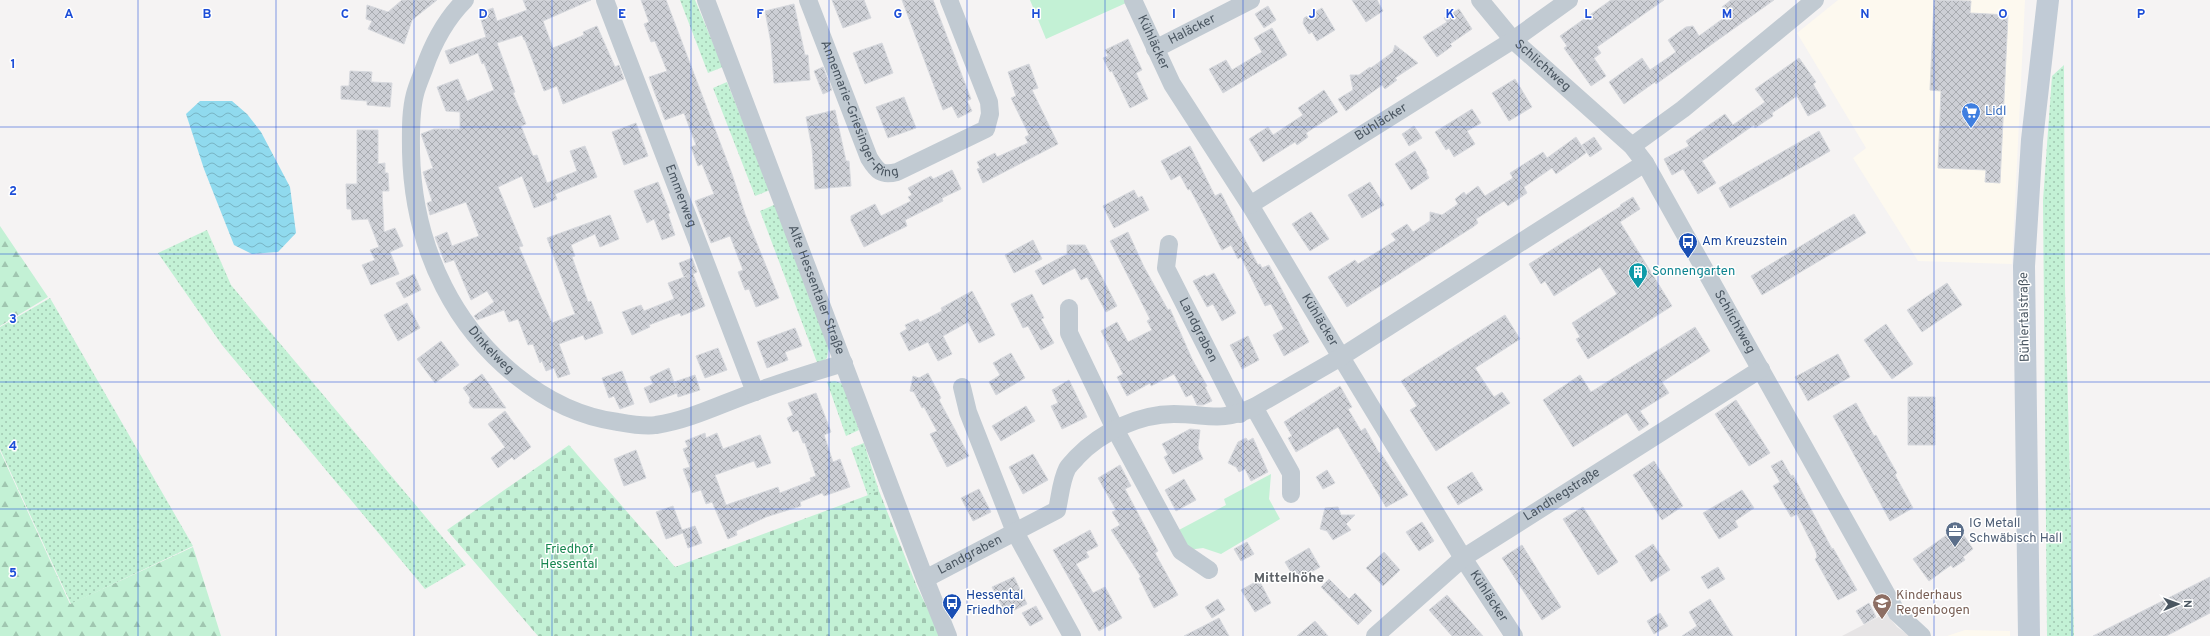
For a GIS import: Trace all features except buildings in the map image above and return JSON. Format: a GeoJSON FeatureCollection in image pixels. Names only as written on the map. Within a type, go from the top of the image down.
{"type":"FeatureCollection","features":[{"type":"Feature","properties":{"kind":"main road","name":"Bühlertalstraße"},"geometry":{"type":"LineString","coordinates":[[2030,636],[2024,266],[2032,140],[2048,0]]}},
{"type":"Feature","properties":{"kind":"street","name":"Dinkelweg"},"geometry":{"type":"LineString","coordinates":[[465,0],[452,13],[430,53],[414,95],[411,120],[412,173],[425,239],[444,287],[473,332],[511,372],[543,395],[578,413],[617,422],[655,425],[686,418],[755,392],[844,363]]}},
{"type":"Feature","properties":{"kind":"street","name":"Emmerweg"},"geometry":{"type":"LineString","coordinates":[[605,0],[755,392]]}},
{"type":"Feature","properties":{"kind":"street","name":"Alte Hessentaler Straße"},"geometry":{"type":"LineString","coordinates":[[706,0],[925,579],[948,636]]}},
{"type":"Feature","properties":{"kind":"street","name":"Annemarie-Griesinger-Ring"},"geometry":{"type":"LineString","coordinates":[[808,0],[868,158],[878,172],[886,175],[896,172],[986,129],[990,114],[989,102],[949,0]]}},
{"type":"Feature","properties":{"kind":"street","name":"Kühläcker"},"geometry":{"type":"LineString","coordinates":[[1134,0],[1172,84],[1250,205],[1463,558],[1514,636]]}},
{"type":"Feature","properties":{"kind":"street","name":"Haläcker"},"geometry":{"type":"LineString","coordinates":[[1155,49],[1252,0]]}},
{"type":"Feature","properties":{"kind":"street","name":"Schlichtweg"},"geometry":{"type":"LineString","coordinates":[[1480,0],[1513,40],[1632,146],[1645,163],[1897,613],[1922,636]]}},
{"type":"Feature","properties":{"kind":"street","name":"Bühläcker"},"geometry":{"type":"LineString","coordinates":[[1250,205],[1513,40],[1569,0]]}},
{"type":"Feature","properties":{"kind":"street"},"geometry":{"type":"LineString","coordinates":[[1632,146],[1683,109],[1815,0]]}},
{"type":"Feature","properties":{"kind":"street"},"geometry":{"type":"LineString","coordinates":[[1341,358],[1645,163]]}},
{"type":"Feature","properties":{"kind":"street","name":"Landgraben"},"geometry":{"type":"LineString","coordinates":[[1169,244],[1166,268],[1247,410],[1291,473],[1291,494]]}},
{"type":"Feature","properties":{"kind":"street"},"geometry":{"type":"LineString","coordinates":[[1069,308],[1069,333],[1115,429],[1181,551],[1209,570]]}},
{"type":"Feature","properties":{"kind":"street","name":"Landgraben"},"geometry":{"type":"LineString","coordinates":[[925,579],[1057,510],[1067,468],[1086,447],[1115,429],[1146,417],[1174,414],[1222,418],[1247,410],[1341,358]]}},
{"type":"Feature","properties":{"kind":"street","name":"Landhegstraße"},"geometry":{"type":"LineString","coordinates":[[1375,636],[1463,558],[1761,369]]}},
{"type":"Feature","properties":{"kind":"street","name":"Landgraben"},"geometry":{"type":"LineString","coordinates":[[962,387],[968,412],[1015,532],[1072,636]]}},
{"type":"Feature","properties":{"kind":"shaded area"},"geometry":{"type":"Polygon","coordinates":[[[1838,0],[2025,0],[2012,264],[1918,261],[1853,158],[1866,148],[1797,33],[1838,0]]]}},
{"type":"Feature","properties":{"kind":"shaded area","name":"Kinderhaus Regenbogen"},"geometry":{"type":"Polygon","coordinates":[[[1886,613],[1897,627],[1910,636],[1842,636],[1886,613]]]}},
{"type":"Feature","properties":{"kind":"shaded area"},"geometry":{"type":"Polygon","coordinates":[[[1965,630],[2010,631],[2010,636],[1947,636],[1965,630]]]}},
{"type":"Feature","properties":{"kind":"green space"},"geometry":{"type":"Polygon","coordinates":[[[680,0],[695,0],[723,67],[708,73],[680,0]]]}},
{"type":"Feature","properties":{"kind":"green space"},"geometry":{"type":"Polygon","coordinates":[[[1030,0],[1124,0],[1126,3],[1046,39],[1030,0]]]}},
{"type":"Feature","properties":{"kind":"green space"},"geometry":{"type":"Polygon","coordinates":[[[2064,65],[2065,288],[2074,636],[2047,636],[2043,200],[2052,76],[2064,65]]]}},
{"type":"Feature","properties":{"kind":"green space"},"geometry":{"type":"Polygon","coordinates":[[[727,82],[770,190],[755,196],[713,88],[727,82]]]}},
{"type":"Feature","properties":{"kind":"green space"},"geometry":{"type":"Polygon","coordinates":[[[776,204],[829,346],[827,358],[818,365],[760,211],[776,204]]]}},
{"type":"Feature","properties":{"kind":"green space"},"geometry":{"type":"Polygon","coordinates":[[[0,226],[48,297],[0,326],[0,226]]]}},
{"type":"Feature","properties":{"kind":"green space"},"geometry":{"type":"Polygon","coordinates":[[[207,230],[231,285],[466,565],[425,589],[222,345],[158,253],[207,230]]]}},
{"type":"Feature","properties":{"kind":"green space"},"geometry":{"type":"Polygon","coordinates":[[[50,298],[193,546],[71,604],[0,449],[0,327],[50,298]]]}},
{"type":"Feature","properties":{"kind":"green space"},"geometry":{"type":"Polygon","coordinates":[[[835,381],[843,384],[859,430],[846,436],[827,382],[835,381]]]}},
{"type":"Feature","properties":{"kind":"green space"},"geometry":{"type":"Polygon","coordinates":[[[864,443],[879,491],[868,496],[851,448],[864,443]]]}},
{"type":"Feature","properties":{"kind":"green space","name":"Friedhof Hessental"},"geometry":{"type":"Polygon","coordinates":[[[569,445],[675,567],[879,491],[917,587],[941,636],[538,636],[447,530],[569,445]]]}},
{"type":"Feature","properties":{"kind":"green space"},"geometry":{"type":"Polygon","coordinates":[[[0,451],[70,604],[193,547],[221,636],[0,636],[0,451]]]}},
{"type":"Feature","properties":{"kind":"green space"},"geometry":{"type":"Polygon","coordinates":[[[1271,474],[1269,499],[1280,519],[1221,554],[1203,548],[1188,550],[1177,531],[1226,505],[1224,499],[1271,474]]]}},
{"type":"Feature","properties":{"kind":"water"},"geometry":{"type":"Polygon","coordinates":[[[200,101],[232,101],[247,114],[261,132],[290,187],[296,233],[278,252],[252,254],[234,245],[204,169],[186,114],[200,101]]]}},
{"type":"Feature","properties":{"kind":"place","name":"Lidl"},"geometry":{"type":"Point","coordinates":[1971,129]}},
{"type":"Feature","properties":{"kind":"place","name":"Am Kreuzstein"},"geometry":{"type":"Point","coordinates":[1688,259]}},
{"type":"Feature","properties":{"kind":"place","name":"Sonnengarten"},"geometry":{"type":"Point","coordinates":[1638,289]}},
{"type":"Feature","properties":{"kind":"place","name":"IG Metall Schwäbisch Hall"},"geometry":{"type":"Point","coordinates":[1955,548]}},
{"type":"Feature","properties":{"kind":"place","name":"Hessental Friedhof"},"geometry":{"type":"Point","coordinates":[952,620]}},
{"type":"Feature","properties":{"kind":"place","name":"Kinderhaus Regenbogen"},"geometry":{"type":"Point","coordinates":[1882,620]}},
{"type":"Feature","properties":{"kind":"district","name":"Mittelhöhe"},"geometry":{"type":"Point","coordinates":[1289,578]}}]}
